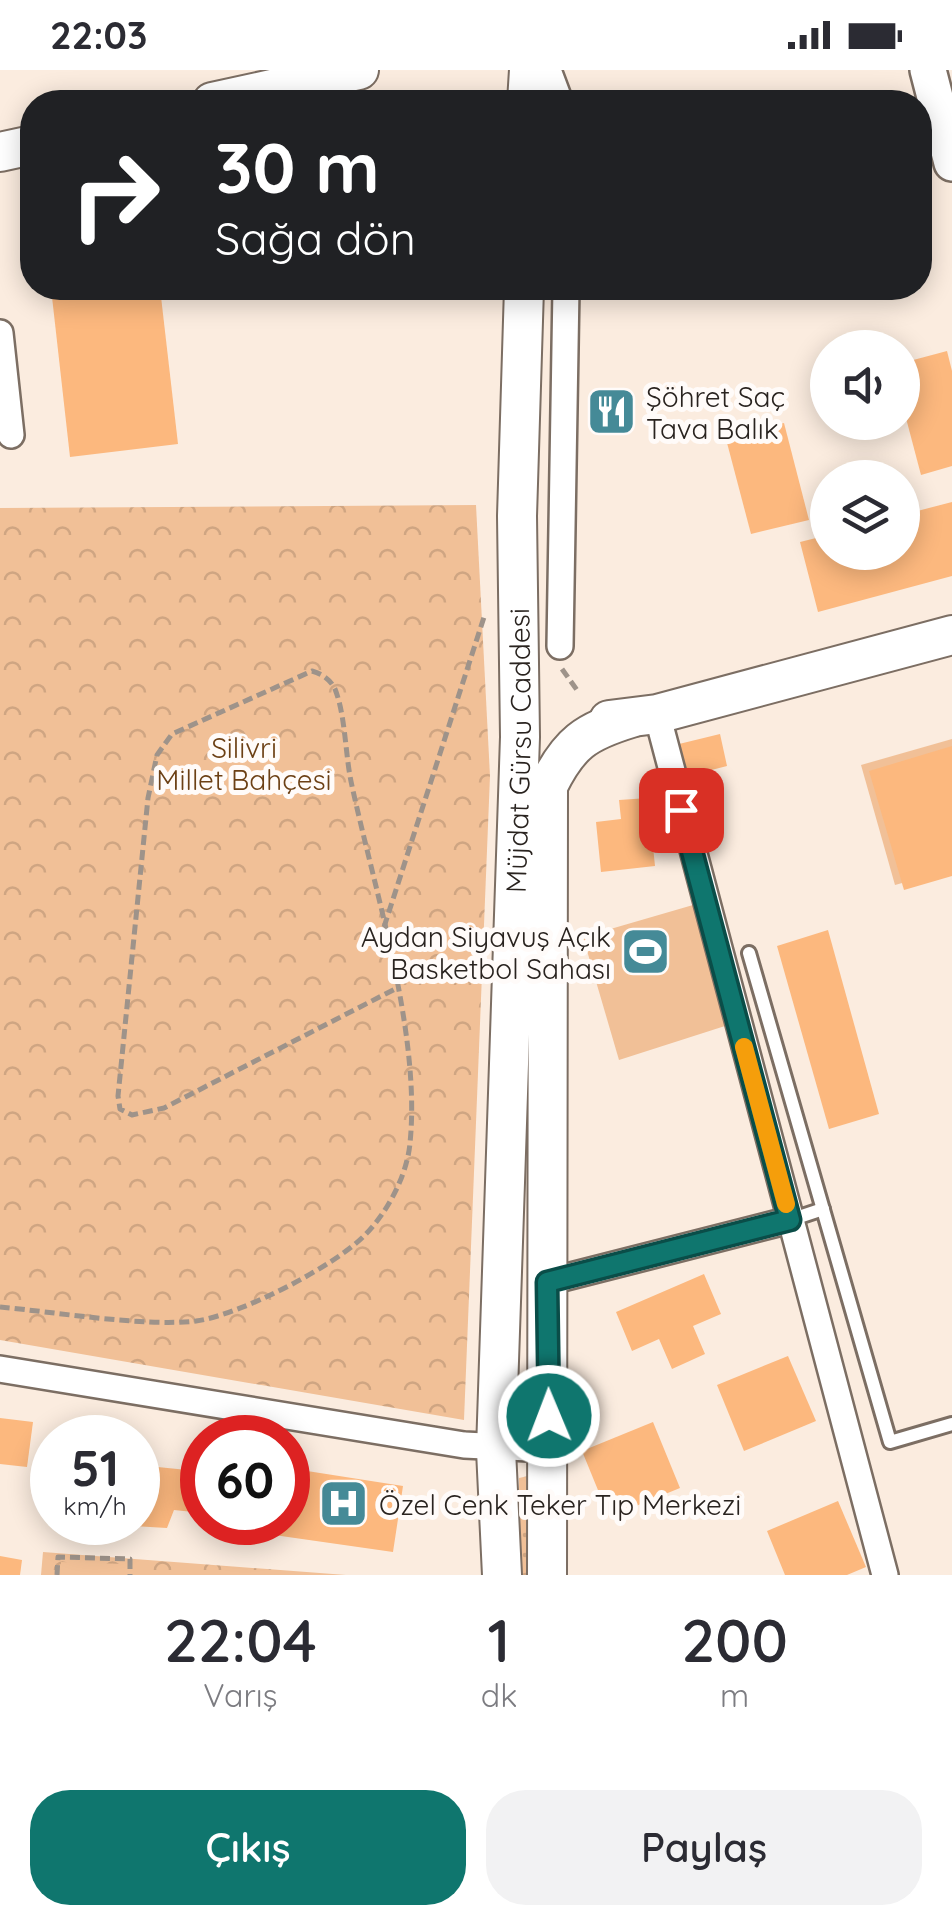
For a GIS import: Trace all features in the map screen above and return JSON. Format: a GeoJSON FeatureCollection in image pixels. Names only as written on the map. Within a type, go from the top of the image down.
{"type":"FeatureCollection","features":[{"type":"Feature","properties":{"kind":"main road"},"geometry":{"type":"LineString","coordinates":[[267,90],[359,70]]}},
{"type":"Feature","properties":{"kind":"main road","name":"Müjdat Gürsu Caddesi"},"geometry":{"type":"LineString","coordinates":[[502,1575],[496,1450],[518,767],[517,516],[524,300]]}},
{"type":"Feature","properties":{"kind":"main road"},"geometry":{"type":"LineString","coordinates":[[518,767],[540,742],[566,724],[644,716],[952,635]]}},
{"type":"Feature","properties":{"kind":"main road","name":"Müjdat Gürsu Caddesi"},"geometry":{"type":"LineString","coordinates":[[547,1575],[548,786],[566,750],[607,726],[644,716]]}},
{"type":"Feature","properties":{"kind":"street"},"geometry":{"type":"LineString","coordinates":[[928,70],[952,164]]}},
{"type":"Feature","properties":{"kind":"street"},"geometry":{"type":"LineString","coordinates":[[560,646],[566,300]]}},
{"type":"Feature","properties":{"kind":"street"},"geometry":{"type":"LineString","coordinates":[[0,333],[11,436]]}},
{"type":"Feature","properties":{"kind":"street"},"geometry":{"type":"LineString","coordinates":[[644,716],[790,1220],[885,1575]]}},
{"type":"Feature","properties":{"kind":"street"},"geometry":{"type":"LineString","coordinates":[[547,1282],[790,1220]]}},
{"type":"Feature","properties":{"kind":"street"},"geometry":{"type":"LineString","coordinates":[[0,1369],[496,1450],[550,1449]]}},
{"type":"Feature","properties":{"kind":"lane"},"geometry":{"type":"LineString","coordinates":[[749,953],[890,1442],[952,1424]]}},
{"type":"Feature","properties":{"kind":"lane"},"geometry":{"type":"LineString","coordinates":[[790,1220],[823,1209]]}},
{"type":"Feature","properties":{"kind":"path"},"geometry":{"type":"LineString","coordinates":[[383,928],[486,610]]}},
{"type":"Feature","properties":{"kind":"path"},"geometry":{"type":"LineString","coordinates":[[0,1307],[198,1320],[263,1297],[324,1267],[364,1236],[399,1186],[410,1145],[411,1074],[396,989],[334,689],[324,674],[312,670],[172,734],[157,755],[148,798],[118,1096],[120,1109],[132,1115],[164,1108],[396,989]]}},
{"type":"Feature","properties":{"kind":"path"},"geometry":{"type":"LineString","coordinates":[[57,1575],[58,1557],[130,1559],[130,1575]]}},
{"type":"Feature","properties":{"kind":"green space","name":"Silivri Millet Bahçesi"},"geometry":{"type":"Polygon","coordinates":[[[476,505],[490,776],[464,1420],[0,1340],[0,508],[476,505]]]}},
{"type":"Feature","properties":{"kind":"green space"},"geometry":{"type":"Polygon","coordinates":[[[952,739],[952,869],[895,885],[861,765],[952,739]]]}},
{"type":"Feature","properties":{"kind":"green space"},"geometry":{"type":"Polygon","coordinates":[[[693,905],[725,1026],[619,1060],[583,937],[693,905]]]}},
{"type":"Feature","properties":{"kind":"green space"},"geometry":{"type":"Polygon","coordinates":[[[528,1476],[531,1575],[520,1575],[519,1478],[528,1476]]]}},
{"type":"Feature","properties":{"kind":"green space"},"geometry":{"type":"Polygon","coordinates":[[[43,1552],[346,1575],[41,1575],[43,1552]]]}},
{"type":"Feature","properties":{"kind":"green space"},"geometry":{"type":"Polygon","coordinates":[[[61,1562],[125,1564],[124,1575],[60,1575],[61,1562]]]}},
{"type":"Feature","properties":{"kind":"building"},"geometry":{"type":"Polygon","coordinates":[[[52,300],[161,300],[178,444],[70,457],[52,300]]]}},
{"type":"Feature","properties":{"kind":"building"},"geometry":{"type":"Polygon","coordinates":[[[947,351],[952,371],[952,466],[921,475],[912,440],[920,440],[920,358],[947,351]]]}},
{"type":"Feature","properties":{"kind":"building"},"geometry":{"type":"Polygon","coordinates":[[[784,423],[809,520],[751,534],[726,439],[784,423]]]}},
{"type":"Feature","properties":{"kind":"building"},"geometry":{"type":"Polygon","coordinates":[[[952,502],[952,576],[818,612],[800,542],[810,540],[810,570],[920,570],[920,510],[952,502]]]}},
{"type":"Feature","properties":{"kind":"building"},"geometry":{"type":"Polygon","coordinates":[[[720,734],[727,766],[688,776],[679,744],[720,734]]]}},
{"type":"Feature","properties":{"kind":"building"},"geometry":{"type":"Polygon","coordinates":[[[952,746],[952,876],[904,890],[869,771],[952,746]]]}},
{"type":"Feature","properties":{"kind":"building"},"geometry":{"type":"Polygon","coordinates":[[[648,798],[655,866],[601,872],[596,822],[621,819],[619,800],[648,798]]]}},
{"type":"Feature","properties":{"kind":"building"},"geometry":{"type":"Polygon","coordinates":[[[828,930],[879,1114],[829,1129],[777,946],[828,930]]]}},
{"type":"Feature","properties":{"kind":"building"},"geometry":{"type":"Polygon","coordinates":[[[704,1274],[721,1314],[693,1326],[705,1354],[672,1369],[659,1339],[632,1351],[616,1312],[704,1274]]]}},
{"type":"Feature","properties":{"kind":"building"},"geometry":{"type":"Polygon","coordinates":[[[788,1356],[816,1421],[744,1451],[717,1385],[788,1356]]]}},
{"type":"Feature","properties":{"kind":"building"},"geometry":{"type":"Polygon","coordinates":[[[0,1418],[30,1422],[27,1467],[0,1464],[0,1418]]]}},
{"type":"Feature","properties":{"kind":"building"},"geometry":{"type":"Polygon","coordinates":[[[653,1422],[680,1488],[609,1517],[582,1451],[653,1422]]]}},
{"type":"Feature","properties":{"kind":"building"},"geometry":{"type":"Polygon","coordinates":[[[160,1467],[180,1469],[180,1511],[174,1510],[167,1528],[160,1528],[160,1467]]]}},
{"type":"Feature","properties":{"kind":"building","name":"Özel Cenk Teker Tıp Merkezi"},"geometry":{"type":"Polygon","coordinates":[[[310,1471],[403,1486],[393,1552],[310,1540],[310,1471]]]}},
{"type":"Feature","properties":{"kind":"building"},"geometry":{"type":"Polygon","coordinates":[[[838,1501],[866,1567],[847,1575],[785,1575],[767,1531],[838,1501]]]}},
{"type":"Feature","properties":{"kind":"building"},"geometry":{"type":"Polygon","coordinates":[[[0,1556],[22,1560],[20,1575],[0,1575],[0,1556]]]}},
{"type":"Feature","properties":{"kind":"slow traffic"},"geometry":{"type":"LineString","coordinates":[[744,1047],[786,1204]]}},
{"type":"Feature","properties":{"kind":"place","name":"Şöhret Saç Tava Balık"},"geometry":{"type":"Point","coordinates":[611,412]}},
{"type":"Feature","properties":{"kind":"place","name":"Aydan Siyavuş Açık Basketbol Sahası"},"geometry":{"type":"Point","coordinates":[646,952]}},
{"type":"Feature","properties":{"kind":"place","name":"Özel Cenk Teker Tıp Merkezi"},"geometry":{"type":"Point","coordinates":[344,1504]}},
{"type":"Feature","properties":{"kind":"route"},"geometry":{"type":"LineString","coordinates":[[549,1416],[547,1282],[790,1220],[681,810]]}}]}
